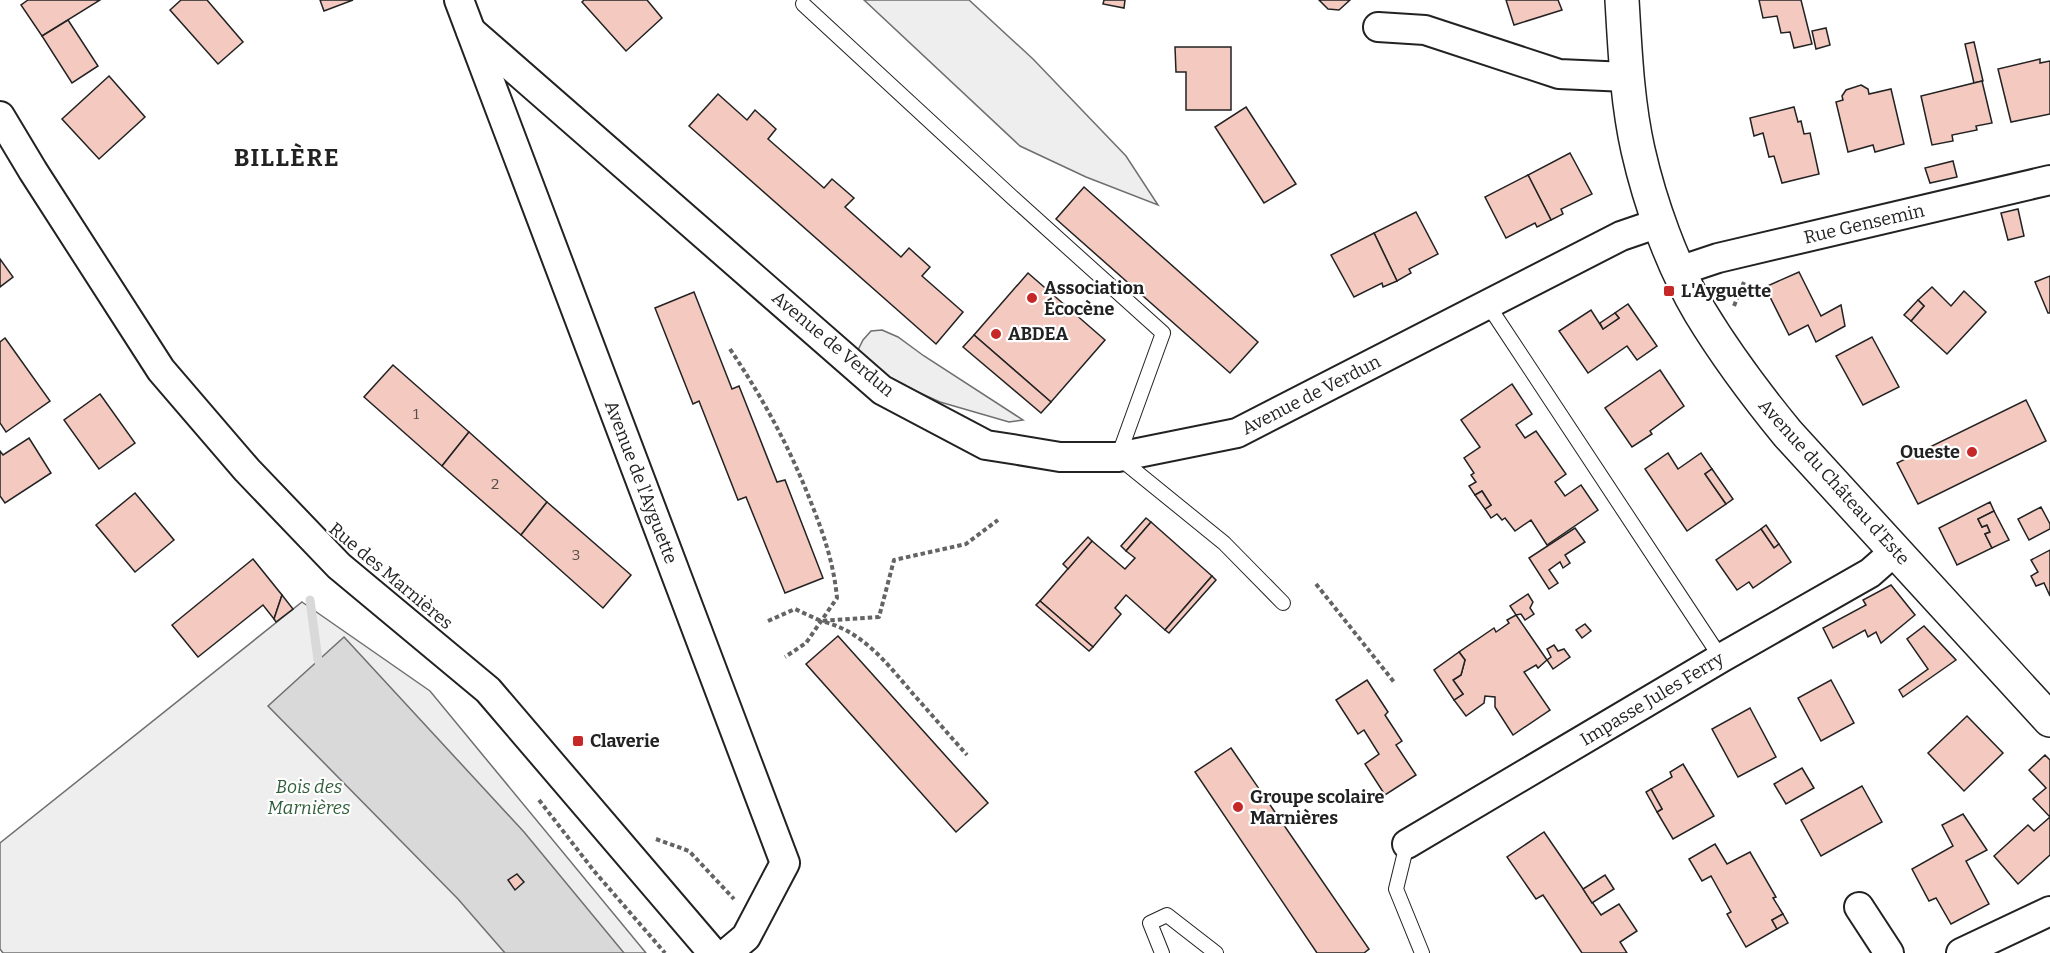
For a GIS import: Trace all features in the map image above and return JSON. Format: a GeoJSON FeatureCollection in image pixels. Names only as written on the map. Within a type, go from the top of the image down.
{"type":"FeatureCollection","features":[{"type":"Feature","properties":{"kind":"street","name":"Avenue de l'Ayguette"},"geometry":{"type":"LineString","coordinates":[[459,0],[785,863],[746,937],[727,953]]}},
{"type":"Feature","properties":{"kind":"street","name":"Avenue du Château d'Este"},"geometry":{"type":"LineString","coordinates":[[1622,0],[1627,76],[1638,150],[1659,223],[1679,271],[1699,310],[1755,394],[1788,434],[2050,720]]}},
{"type":"Feature","properties":{"kind":"street"},"geometry":{"type":"LineString","coordinates":[[1378,27],[1425,30],[1558,74],[1627,76]]}},
{"type":"Feature","properties":{"kind":"street","name":"Avenue de Verdun"},"geometry":{"type":"LineString","coordinates":[[471,31],[882,390],[986,445],[1060,457],[1118,457],[1237,433],[1621,236],[1659,223]]}},
{"type":"Feature","properties":{"kind":"street","name":"Rue des Marnières"},"geometry":{"type":"LineString","coordinates":[[0,116],[161,369],[247,470],[339,566],[488,690],[713,953]]}},
{"type":"Feature","properties":{"kind":"street","name":"Rue Gensemin"},"geometry":{"type":"LineString","coordinates":[[1679,271],[1718,258],[2050,180]]}},
{"type":"Feature","properties":{"kind":"street","name":"Impasse Jules Ferry"},"geometry":{"type":"LineString","coordinates":[[1407,844],[1870,573],[1895,551]]}},
{"type":"Feature","properties":{"kind":"street"},"geometry":{"type":"LineString","coordinates":[[1859,907],[1889,953]]}},
{"type":"Feature","properties":{"kind":"street"},"geometry":{"type":"LineString","coordinates":[[1961,953],[2050,911]]}},
{"type":"Feature","properties":{"kind":"lane"},"geometry":{"type":"LineString","coordinates":[[803,4],[1163,333],[1118,457],[1224,543],[1283,603]]}},
{"type":"Feature","properties":{"kind":"lane"},"geometry":{"type":"LineString","coordinates":[[1488,304],[1722,658]]}},
{"type":"Feature","properties":{"kind":"lane"},"geometry":{"type":"LineString","coordinates":[[1407,844],[1396,889],[1422,953]]}},
{"type":"Feature","properties":{"kind":"lane"},"geometry":{"type":"LineString","coordinates":[[1162,953],[1150,923],[1167,915],[1216,953]]}},
{"type":"Feature","properties":{"kind":"path"},"geometry":{"type":"LineString","coordinates":[[730,350],[760,394],[784,441],[823,532],[835,572],[837,598],[806,643],[785,657]]}},
{"type":"Feature","properties":{"kind":"path"},"geometry":{"type":"LineString","coordinates":[[821,621],[879,617],[894,560],[966,544],[998,520]]}},
{"type":"Feature","properties":{"kind":"path"},"geometry":{"type":"LineString","coordinates":[[1316,584],[1395,682]]}},
{"type":"Feature","properties":{"kind":"path"},"geometry":{"type":"LineString","coordinates":[[768,621],[795,609],[821,621],[841,626],[859,638],[879,655],[967,755]]}},
{"type":"Feature","properties":{"kind":"path"},"geometry":{"type":"LineString","coordinates":[[652,838],[689,851],[755,921]]}},
{"type":"Feature","properties":{"kind":"green space"},"geometry":{"type":"Polygon","coordinates":[[[864,0],[969,0],[1033,59],[1126,156],[1158,205],[1086,177],[1020,146],[864,0]]]}},
{"type":"Feature","properties":{"kind":"green space"},"geometry":{"type":"Polygon","coordinates":[[[882,330],[898,337],[1023,420],[1009,422],[940,402],[886,378],[863,363],[858,350],[871,331],[882,330]]]}},
{"type":"Feature","properties":{"kind":"green space","name":"Bois des Marnières"},"geometry":{"type":"Polygon","coordinates":[[[302,602],[430,691],[646,953],[3,953],[0,949],[0,843],[302,602]]]}},
{"type":"Feature","properties":{"kind":"shaded area"},"geometry":{"type":"Polygon","coordinates":[[[344,637],[524,832],[624,953],[505,953],[458,899],[268,706],[344,637]]]}},
{"type":"Feature","properties":{"kind":"building"},"geometry":{"type":"Polygon","coordinates":[[[28,0],[100,0],[42,36],[21,5],[28,0]]]}},
{"type":"Feature","properties":{"kind":"building"},"geometry":{"type":"Polygon","coordinates":[[[181,0],[207,0],[243,42],[218,64],[170,10],[181,0]]]}},
{"type":"Feature","properties":{"kind":"building"},"geometry":{"type":"Polygon","coordinates":[[[320,0],[353,0],[324,11],[320,0]]]}},
{"type":"Feature","properties":{"kind":"building"},"geometry":{"type":"Polygon","coordinates":[[[584,0],[647,0],[662,18],[626,51],[582,2],[584,0]]]}},
{"type":"Feature","properties":{"kind":"building"},"geometry":{"type":"Polygon","coordinates":[[[1104,0],[1125,0],[1124,8],[1103,4],[1104,0]]]}},
{"type":"Feature","properties":{"kind":"building"},"geometry":{"type":"Polygon","coordinates":[[[1319,0],[1350,0],[1339,10],[1328,9],[1319,0]]]}},
{"type":"Feature","properties":{"kind":"building"},"geometry":{"type":"Polygon","coordinates":[[[1506,0],[1558,0],[1562,10],[1514,25],[1506,0]]]}},
{"type":"Feature","properties":{"kind":"building"},"geometry":{"type":"Polygon","coordinates":[[[1759,0],[1801,0],[1812,44],[1794,48],[1790,32],[1781,33],[1777,16],[1763,18],[1759,0]]]}},
{"type":"Feature","properties":{"kind":"building"},"geometry":{"type":"Polygon","coordinates":[[[68,20],[98,66],[72,83],[42,36],[68,20]]]}},
{"type":"Feature","properties":{"kind":"building"},"geometry":{"type":"Polygon","coordinates":[[[1826,28],[1830,45],[1816,49],[1812,31],[1826,28]]]}},
{"type":"Feature","properties":{"kind":"building"},"geometry":{"type":"Polygon","coordinates":[[[1974,42],[1983,81],[1974,83],[1965,44],[1974,42]]]}},
{"type":"Feature","properties":{"kind":"building"},"geometry":{"type":"Polygon","coordinates":[[[1175,47],[1231,47],[1231,110],[1186,110],[1186,72],[1176,72],[1175,47]]]}},
{"type":"Feature","properties":{"kind":"building"},"geometry":{"type":"Polygon","coordinates":[[[2040,59],[2040,63],[2050,61],[2050,114],[2011,122],[1998,69],[2040,59]]]}},
{"type":"Feature","properties":{"kind":"building"},"geometry":{"type":"Polygon","coordinates":[[[109,76],[145,117],[99,159],[62,119],[109,76]]]}},
{"type":"Feature","properties":{"kind":"building"},"geometry":{"type":"Polygon","coordinates":[[[1982,81],[1992,123],[1976,126],[1977,130],[1952,135],[1953,141],[1932,145],[1921,96],[1982,81]]]}},
{"type":"Feature","properties":{"kind":"building"},"geometry":{"type":"Polygon","coordinates":[[[1861,85],[1868,89],[1869,94],[1891,89],[1904,144],[1875,152],[1873,145],[1848,152],[1836,102],[1843,100],[1842,96],[1846,90],[1861,85]]]}},
{"type":"Feature","properties":{"kind":"building"},"geometry":{"type":"Polygon","coordinates":[[[718,94],[747,120],[755,110],[776,129],[768,139],[824,188],[832,179],[854,198],[845,207],[901,257],[909,248],[930,267],[922,276],[963,312],[936,344],[689,126],[718,94]]]}},
{"type":"Feature","properties":{"kind":"building"},"geometry":{"type":"Polygon","coordinates":[[[1246,107],[1296,184],[1264,203],[1215,127],[1246,107]]]}},
{"type":"Feature","properties":{"kind":"building"},"geometry":{"type":"Polygon","coordinates":[[[1794,107],[1804,134],[1810,133],[1819,174],[1782,183],[1774,156],[1769,157],[1763,133],[1754,136],[1750,118],[1794,107]]]}},
{"type":"Feature","properties":{"kind":"building"},"geometry":{"type":"Polygon","coordinates":[[[1570,153],[1592,194],[1561,209],[1563,214],[1551,220],[1528,175],[1570,153]]]}},
{"type":"Feature","properties":{"kind":"building"},"geometry":{"type":"Polygon","coordinates":[[[1953,161],[1957,177],[1930,183],[1925,168],[1953,161]]]}},
{"type":"Feature","properties":{"kind":"building"},"geometry":{"type":"Polygon","coordinates":[[[1528,175],[1551,220],[1537,227],[1535,223],[1506,238],[1485,197],[1528,175]]]}},
{"type":"Feature","properties":{"kind":"building"},"geometry":{"type":"Polygon","coordinates":[[[1084,187],[1258,342],[1230,373],[1056,219],[1084,187]]]}},
{"type":"Feature","properties":{"kind":"building"},"geometry":{"type":"Polygon","coordinates":[[[2018,209],[2024,236],[2008,240],[2001,213],[2018,209]]]}},
{"type":"Feature","properties":{"kind":"building"},"geometry":{"type":"Polygon","coordinates":[[[1416,212],[1438,254],[1409,269],[1411,273],[1397,281],[1374,233],[1416,212]]]}},
{"type":"Feature","properties":{"kind":"building"},"geometry":{"type":"Polygon","coordinates":[[[1374,233],[1397,281],[1383,287],[1382,283],[1354,297],[1331,255],[1374,233]]]}},
{"type":"Feature","properties":{"kind":"building"},"geometry":{"type":"Polygon","coordinates":[[[0,259],[13,277],[0,287],[0,259]]]}},
{"type":"Feature","properties":{"kind":"building"},"geometry":{"type":"Polygon","coordinates":[[[1799,272],[1821,316],[1841,305],[1845,326],[1816,342],[1808,325],[1789,335],[1765,287],[1799,272]]]}},
{"type":"Feature","properties":{"kind":"building"},"geometry":{"type":"Polygon","coordinates":[[[1028,273],[1105,340],[1051,402],[974,335],[1028,273]]]}},
{"type":"Feature","properties":{"kind":"building"},"geometry":{"type":"Polygon","coordinates":[[[2050,276],[2050,313],[2048,313],[2035,282],[2050,276]]]}},
{"type":"Feature","properties":{"kind":"building"},"geometry":{"type":"Polygon","coordinates":[[[1932,287],[1951,306],[1964,291],[1986,312],[1947,354],[1911,321],[1924,306],[1918,300],[1932,287]]]}},
{"type":"Feature","properties":{"kind":"building"},"geometry":{"type":"Polygon","coordinates":[[[694,292],[732,389],[739,386],[777,482],[785,480],[823,578],[785,593],[746,497],[738,500],[699,401],[693,404],[655,308],[694,292]]]}},
{"type":"Feature","properties":{"kind":"building"},"geometry":{"type":"Polygon","coordinates":[[[1918,300],[1924,306],[1911,321],[1904,315],[1918,300]]]}},
{"type":"Feature","properties":{"kind":"building"},"geometry":{"type":"Polygon","coordinates":[[[1628,304],[1657,346],[1637,360],[1627,346],[1588,373],[1559,331],[1591,310],[1603,329],[1619,318],[1615,313],[1628,304]]]}},
{"type":"Feature","properties":{"kind":"building"},"geometry":{"type":"Polygon","coordinates":[[[1615,313],[1619,318],[1603,329],[1600,323],[1615,313]]]}},
{"type":"Feature","properties":{"kind":"building"},"geometry":{"type":"Polygon","coordinates":[[[974,335],[1051,402],[1041,413],[963,347],[974,335]]]}},
{"type":"Feature","properties":{"kind":"building"},"geometry":{"type":"Polygon","coordinates":[[[1872,337],[1899,387],[1863,405],[1836,356],[1872,337]]]}},
{"type":"Feature","properties":{"kind":"building"},"geometry":{"type":"Polygon","coordinates":[[[5,338],[50,401],[6,432],[0,423],[0,342],[5,338]]]}},
{"type":"Feature","properties":{"kind":"building"},"geometry":{"type":"Polygon","coordinates":[[[393,365],[469,432],[442,466],[364,397],[393,365]]]}},
{"type":"Feature","properties":{"kind":"building"},"geometry":{"type":"Polygon","coordinates":[[[1660,370],[1684,406],[1650,431],[1652,434],[1632,447],[1605,408],[1660,370]]]}},
{"type":"Feature","properties":{"kind":"building"},"geometry":{"type":"Polygon","coordinates":[[[1512,384],[1532,414],[1516,425],[1525,438],[1536,431],[1566,474],[1555,482],[1565,496],[1581,485],[1598,510],[1547,545],[1531,520],[1515,531],[1505,518],[1502,520],[1497,514],[1491,518],[1485,509],[1491,505],[1482,491],[1475,495],[1469,486],[1476,482],[1471,475],[1474,473],[1464,458],[1480,447],[1461,420],[1512,384]]]}},
{"type":"Feature","properties":{"kind":"building"},"geometry":{"type":"Polygon","coordinates":[[[100,394],[135,443],[99,469],[64,420],[100,394]]]}},
{"type":"Feature","properties":{"kind":"building","name":"Oueste"},"geometry":{"type":"Polygon","coordinates":[[[2026,400],[2046,441],[1918,504],[1897,463],[2026,400]]]}},
{"type":"Feature","properties":{"kind":"building"},"geometry":{"type":"Polygon","coordinates":[[[469,432],[547,502],[521,535],[442,466],[469,432]]]}},
{"type":"Feature","properties":{"kind":"building"},"geometry":{"type":"Polygon","coordinates":[[[29,438],[51,473],[5,503],[0,496],[0,451],[3,455],[29,438]]]}},
{"type":"Feature","properties":{"kind":"building"},"geometry":{"type":"Polygon","coordinates":[[[1668,453],[1678,469],[1701,453],[1712,469],[1705,474],[1726,504],[1687,531],[1645,469],[1668,453]]]}},
{"type":"Feature","properties":{"kind":"building"},"geometry":{"type":"Polygon","coordinates":[[[1712,469],[1733,499],[1726,504],[1705,474],[1712,469]]]}},
{"type":"Feature","properties":{"kind":"building"},"geometry":{"type":"Polygon","coordinates":[[[1482,491],[1491,505],[1485,509],[1475,495],[1482,491]]]}},
{"type":"Feature","properties":{"kind":"building"},"geometry":{"type":"Polygon","coordinates":[[[135,493],[174,540],[135,572],[96,525],[135,493]]]}},
{"type":"Feature","properties":{"kind":"building"},"geometry":{"type":"Polygon","coordinates":[[[547,502],[631,575],[603,608],[521,535],[547,502]]]}},
{"type":"Feature","properties":{"kind":"building"},"geometry":{"type":"Polygon","coordinates":[[[1990,502],[1994,511],[1978,519],[1982,527],[1987,525],[1990,532],[1985,534],[1992,548],[1957,565],[1939,528],[1990,502]]]}},
{"type":"Feature","properties":{"kind":"building"},"geometry":{"type":"Polygon","coordinates":[[[2041,507],[2050,524],[2050,529],[2029,540],[2018,519],[2041,507]]]}},
{"type":"Feature","properties":{"kind":"building"},"geometry":{"type":"Polygon","coordinates":[[[1994,511],[2009,540],[1992,548],[1985,534],[1990,532],[1987,525],[1982,527],[1978,519],[1994,511]]]}},
{"type":"Feature","properties":{"kind":"building"},"geometry":{"type":"Polygon","coordinates":[[[1146,518],[1151,522],[1126,551],[1121,546],[1146,518]]]}},
{"type":"Feature","properties":{"kind":"building"},"geometry":{"type":"Polygon","coordinates":[[[1151,522],[1212,576],[1165,630],[1126,595],[1115,608],[1121,614],[1093,647],[1040,601],[1092,541],[1125,569],[1135,558],[1126,551],[1151,522]]]}},
{"type":"Feature","properties":{"kind":"building"},"geometry":{"type":"Polygon","coordinates":[[[1766,525],[1779,544],[1774,548],[1761,529],[1766,525]]]}},
{"type":"Feature","properties":{"kind":"building"},"geometry":{"type":"Polygon","coordinates":[[[1575,528],[1585,542],[1565,555],[1570,563],[1563,568],[1560,562],[1549,570],[1558,583],[1549,589],[1529,558],[1575,528]]]}},
{"type":"Feature","properties":{"kind":"building"},"geometry":{"type":"Polygon","coordinates":[[[1761,529],[1774,548],[1779,544],[1791,562],[1753,588],[1749,582],[1737,590],[1716,560],[1761,529]]]}},
{"type":"Feature","properties":{"kind":"building"},"geometry":{"type":"Polygon","coordinates":[[[1088,537],[1092,541],[1068,569],[1063,564],[1088,537]]]}},
{"type":"Feature","properties":{"kind":"building"},"geometry":{"type":"Polygon","coordinates":[[[2050,550],[2050,596],[2044,583],[2036,586],[2031,576],[2038,572],[2031,560],[2050,550]]]}},
{"type":"Feature","properties":{"kind":"building"},"geometry":{"type":"Polygon","coordinates":[[[253,559],[282,595],[274,619],[263,605],[198,657],[172,625],[253,559]]]}},
{"type":"Feature","properties":{"kind":"building"},"geometry":{"type":"Polygon","coordinates":[[[1212,576],[1216,580],[1169,633],[1165,630],[1212,576]]]}},
{"type":"Feature","properties":{"kind":"building"},"geometry":{"type":"Polygon","coordinates":[[[1891,585],[1915,615],[1881,643],[1876,632],[1868,637],[1865,630],[1833,648],[1823,628],[1866,605],[1863,600],[1891,585]]]}},
{"type":"Feature","properties":{"kind":"building"},"geometry":{"type":"Polygon","coordinates":[[[1528,594],[1533,602],[1530,608],[1534,614],[1525,620],[1521,614],[1516,615],[1510,606],[1528,594]]]}},
{"type":"Feature","properties":{"kind":"building"},"geometry":{"type":"Polygon","coordinates":[[[282,595],[293,609],[276,622],[274,619],[282,595]]]}},
{"type":"Feature","properties":{"kind":"building"},"geometry":{"type":"Polygon","coordinates":[[[1040,601],[1093,647],[1089,651],[1036,605],[1040,601]]]}},
{"type":"Feature","properties":{"kind":"building"},"geometry":{"type":"Polygon","coordinates":[[[1516,615],[1547,660],[1538,668],[1536,665],[1524,672],[1550,710],[1513,735],[1495,707],[1495,697],[1485,696],[1484,703],[1466,716],[1454,700],[1463,694],[1453,680],[1461,675],[1465,660],[1459,652],[1494,628],[1496,632],[1509,623],[1507,620],[1516,615]]]}},
{"type":"Feature","properties":{"kind":"building"},"geometry":{"type":"Polygon","coordinates":[[[1585,624],[1591,631],[1582,638],[1576,630],[1585,624]]]}},
{"type":"Feature","properties":{"kind":"building"},"geometry":{"type":"Polygon","coordinates":[[[1924,626],[1956,660],[1903,697],[1899,690],[1928,669],[1907,639],[1924,626]]]}},
{"type":"Feature","properties":{"kind":"building"},"geometry":{"type":"Polygon","coordinates":[[[838,636],[988,803],[956,832],[806,664],[838,636]]]}},
{"type":"Feature","properties":{"kind":"building"},"geometry":{"type":"Polygon","coordinates":[[[1554,645],[1558,651],[1564,649],[1570,657],[1553,669],[1547,660],[1551,657],[1547,649],[1554,645]]]}},
{"type":"Feature","properties":{"kind":"building"},"geometry":{"type":"Polygon","coordinates":[[[1459,652],[1465,660],[1461,675],[1453,680],[1463,694],[1454,700],[1434,670],[1459,652]]]}},
{"type":"Feature","properties":{"kind":"building"},"geometry":{"type":"Polygon","coordinates":[[[1367,680],[1388,712],[1385,715],[1402,741],[1396,745],[1416,775],[1385,795],[1365,764],[1379,754],[1364,730],[1358,734],[1336,700],[1367,680]]]}},
{"type":"Feature","properties":{"kind":"building"},"geometry":{"type":"Polygon","coordinates":[[[1831,680],[1854,723],[1821,741],[1798,698],[1831,680]]]}},
{"type":"Feature","properties":{"kind":"building"},"geometry":{"type":"Polygon","coordinates":[[[1750,708],[1776,757],[1738,777],[1712,729],[1750,708]]]}},
{"type":"Feature","properties":{"kind":"building"},"geometry":{"type":"Polygon","coordinates":[[[1967,716],[2003,753],[1964,791],[1928,753],[1967,716]]]}},
{"type":"Feature","properties":{"kind":"building"},"geometry":{"type":"Polygon","coordinates":[[[1231,748],[1369,949],[1364,953],[1317,953],[1195,772],[1231,748]]]}},
{"type":"Feature","properties":{"kind":"building"},"geometry":{"type":"Polygon","coordinates":[[[2045,755],[2050,760],[2050,817],[2033,799],[2046,788],[2029,770],[2045,755]]]}},
{"type":"Feature","properties":{"kind":"building"},"geometry":{"type":"Polygon","coordinates":[[[1683,764],[1714,816],[1673,839],[1657,812],[1662,809],[1651,789],[1672,777],[1670,772],[1683,764]]]}},
{"type":"Feature","properties":{"kind":"building"},"geometry":{"type":"Polygon","coordinates":[[[1802,768],[1814,788],[1786,804],[1774,784],[1802,768]]]}},
{"type":"Feature","properties":{"kind":"building"},"geometry":{"type":"Polygon","coordinates":[[[1862,786],[1882,822],[1821,856],[1801,820],[1862,786]]]}},
{"type":"Feature","properties":{"kind":"building"},"geometry":{"type":"Polygon","coordinates":[[[1651,789],[1662,809],[1657,812],[1646,792],[1651,789]]]}},
{"type":"Feature","properties":{"kind":"building"},"geometry":{"type":"Polygon","coordinates":[[[1963,814],[1987,850],[1966,861],[1989,904],[1951,924],[1936,898],[1929,901],[1912,869],[1953,846],[1942,825],[1963,814]]]}},
{"type":"Feature","properties":{"kind":"building"},"geometry":{"type":"Polygon","coordinates":[[[2050,817],[2050,855],[2018,884],[1994,856],[2028,825],[2034,831],[2050,817]]]}},
{"type":"Feature","properties":{"kind":"building"},"geometry":{"type":"Polygon","coordinates":[[[1544,832],[1601,915],[1619,904],[1637,931],[1620,942],[1627,953],[1582,953],[1543,895],[1536,899],[1507,857],[1544,832]]]}},
{"type":"Feature","properties":{"kind":"building"},"geometry":{"type":"Polygon","coordinates":[[[1715,844],[1727,864],[1750,852],[1776,897],[1773,898],[1783,914],[1772,920],[1777,929],[1746,947],[1727,914],[1731,912],[1711,876],[1702,881],[1689,859],[1715,844]]]}},
{"type":"Feature","properties":{"kind":"building"},"geometry":{"type":"Polygon","coordinates":[[[517,874],[524,882],[515,890],[508,880],[517,874]]]}},
{"type":"Feature","properties":{"kind":"building"},"geometry":{"type":"Polygon","coordinates":[[[1605,875],[1614,889],[1592,903],[1583,889],[1605,875]]]}},
{"type":"Feature","properties":{"kind":"building"},"geometry":{"type":"Polygon","coordinates":[[[1783,914],[1788,923],[1777,929],[1772,920],[1783,914]]]}},
{"type":"Feature","properties":{"kind":"waterway"},"geometry":{"type":"LineString","coordinates":[[310,600],[318,660],[323,669]]}},
{"type":"Feature","properties":{"kind":"place","name":"L'Ayguette"},"geometry":{"type":"Point","coordinates":[1669,291]}},
{"type":"Feature","properties":{"kind":"place","name":"Association Écocène"},"geometry":{"type":"Point","coordinates":[1032,298]}},
{"type":"Feature","properties":{"kind":"place","name":"ABDEA"},"geometry":{"type":"Point","coordinates":[996,334]}},
{"type":"Feature","properties":{"kind":"place","name":"Oueste"},"geometry":{"type":"Point","coordinates":[1972,452]}},
{"type":"Feature","properties":{"kind":"place","name":"Claverie"},"geometry":{"type":"Point","coordinates":[578,741]}},
{"type":"Feature","properties":{"kind":"place","name":"Groupe scolaire Marnières"},"geometry":{"type":"Point","coordinates":[1238,807]}},
{"type":"Feature","properties":{"kind":"district","name":"BILLÈRE"},"geometry":{"type":"Point","coordinates":[287,158]}}]}
